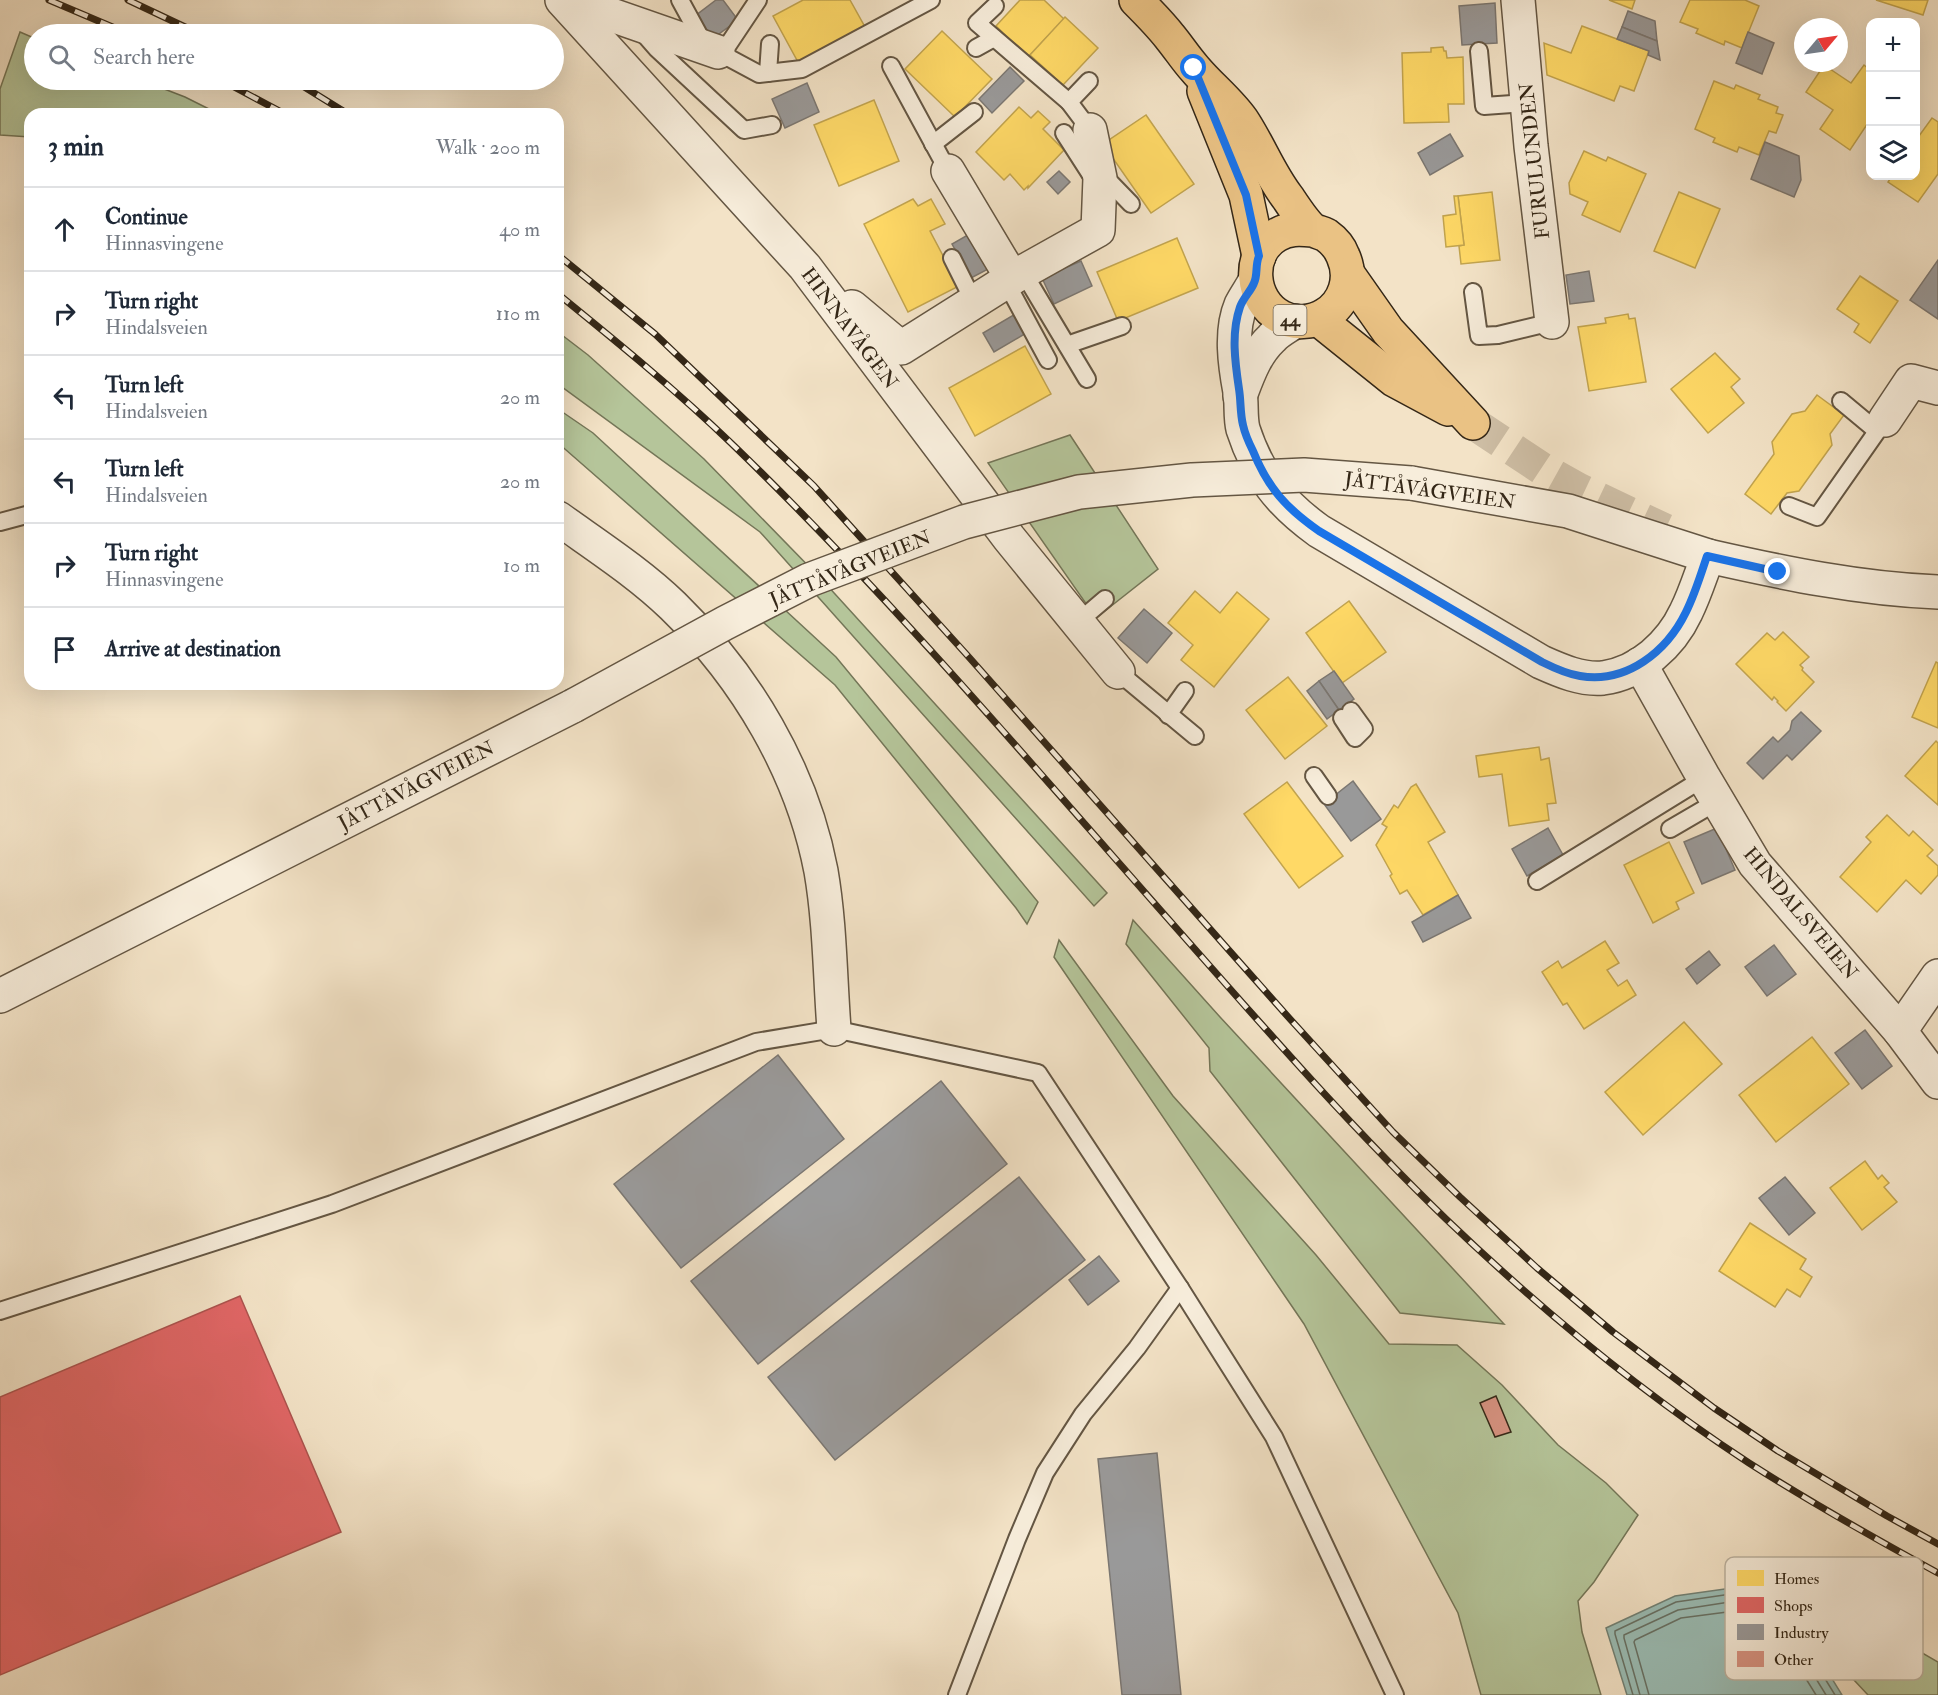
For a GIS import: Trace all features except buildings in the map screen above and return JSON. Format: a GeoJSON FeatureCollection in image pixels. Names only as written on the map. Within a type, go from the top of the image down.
{"type":"FeatureCollection","features":[{"type":"Feature","properties":{"kind":"main road","name":"44"},"geometry":{"type":"LineString","coordinates":[[1136,0],[1243,122],[1276,181],[1313,230],[1327,236],[1337,245],[1344,257],[1348,283],[1343,296],[1326,314],[1306,320],[1285,319],[1269,308],[1260,297],[1246,195],[1194,68]]}},
{"type":"Feature","properties":{"kind":"main road"},"geometry":{"type":"LineString","coordinates":[[1257,269],[1266,244],[1277,235],[1296,228],[1313,230]]}},
{"type":"Feature","properties":{"kind":"main road","name":"44"},"geometry":{"type":"LineString","coordinates":[[1306,320],[1394,380],[1473,423],[1388,331],[1348,274]]}},
{"type":"Feature","properties":{"kind":"street","name":"HINNAVÅGEN"},"geometry":{"type":"LineString","coordinates":[[562,0],[805,267],[1009,538],[1118,672]]}},
{"type":"Feature","properties":{"kind":"street"},"geometry":{"type":"LineString","coordinates":[[589,0],[600,11],[715,51]]}},
{"type":"Feature","properties":{"kind":"street","name":"FURULUNDEN"},"geometry":{"type":"LineString","coordinates":[[1518,0],[1527,103],[1552,322]]}},
{"type":"Feature","properties":{"kind":"street"},"geometry":{"type":"LineString","coordinates":[[805,267],[901,348],[1014,277],[1098,230],[1099,179],[1077,132]]}},
{"type":"Feature","properties":{"kind":"street"},"geometry":{"type":"LineString","coordinates":[[941,157],[1014,277]]}},
{"type":"Feature","properties":{"kind":"street"},"geometry":{"type":"LineString","coordinates":[[1257,269],[1240,306],[1236,331],[1234,360],[1243,428],[1262,472],[1287,506],[1319,531],[1531,656],[1566,673],[1602,678],[1621,674],[1658,652],[1670,638],[1686,612],[1707,556]]}},
{"type":"Feature","properties":{"kind":"street"},"geometry":{"type":"LineString","coordinates":[[1240,396],[1262,348],[1272,337],[1306,320]]}},
{"type":"Feature","properties":{"kind":"street"},"geometry":{"type":"LineString","coordinates":[[1881,425],[1911,381],[1938,388]]}},
{"type":"Feature","properties":{"kind":"street","name":"JÅTTÅVÅGVEIEN"},"geometry":{"type":"LineString","coordinates":[[0,996],[573,706],[809,580],[976,519],[1079,492],[1192,480],[1304,475],[1411,483],[1568,511],[1707,556],[1778,572],[1848,583],[1938,592]]}},
{"type":"Feature","properties":{"kind":"street"},"geometry":{"type":"LineString","coordinates":[[564,522],[622,564],[672,605],[716,651],[754,704],[784,759],[810,828],[821,870],[826,907],[834,1029]]}},
{"type":"Feature","properties":{"kind":"street","name":"HINDALSVEIEN"},"geometry":{"type":"LineString","coordinates":[[1640,664],[1755,864],[1900,1031],[1938,1082]]}},
{"type":"Feature","properties":{"kind":"street"},"geometry":{"type":"LineString","coordinates":[[1900,1031],[1938,976]]}},
{"type":"Feature","properties":{"kind":"lane"},"geometry":{"type":"LineString","coordinates":[[680,0],[715,51],[759,74],[802,69],[931,0]]}},
{"type":"Feature","properties":{"kind":"lane"},"geometry":{"type":"LineString","coordinates":[[715,51],[751,4]]}},
{"type":"Feature","properties":{"kind":"lane"},"geometry":{"type":"LineString","coordinates":[[995,6],[977,23],[1069,102],[1077,132]]}},
{"type":"Feature","properties":{"kind":"lane"},"geometry":{"type":"LineString","coordinates":[[634,23],[657,49],[744,130],[772,125]]}},
{"type":"Feature","properties":{"kind":"lane"},"geometry":{"type":"LineString","coordinates":[[976,48],[994,38]]}},
{"type":"Feature","properties":{"kind":"lane"},"geometry":{"type":"LineString","coordinates":[[768,73],[770,44]]}},
{"type":"Feature","properties":{"kind":"lane"},"geometry":{"type":"LineString","coordinates":[[1479,51],[1484,106],[1527,103]]}},
{"type":"Feature","properties":{"kind":"lane"},"geometry":{"type":"LineString","coordinates":[[891,66],[941,157],[974,112]]}},
{"type":"Feature","properties":{"kind":"lane"},"geometry":{"type":"LineString","coordinates":[[1069,102],[1089,81]]}},
{"type":"Feature","properties":{"kind":"lane"},"geometry":{"type":"LineString","coordinates":[[1099,179],[1131,204]]}},
{"type":"Feature","properties":{"kind":"lane"},"geometry":{"type":"LineString","coordinates":[[952,258],[974,302]]}},
{"type":"Feature","properties":{"kind":"lane"},"geometry":{"type":"LineString","coordinates":[[1014,277],[1067,345],[1087,379]]}},
{"type":"Feature","properties":{"kind":"lane"},"geometry":{"type":"LineString","coordinates":[[1014,277],[1048,360]]}},
{"type":"Feature","properties":{"kind":"lane"},"geometry":{"type":"LineString","coordinates":[[1473,292],[1479,336],[1552,322]]}},
{"type":"Feature","properties":{"kind":"lane"},"geometry":{"type":"LineString","coordinates":[[1067,345],[1122,326]]}},
{"type":"Feature","properties":{"kind":"lane"},"geometry":{"type":"LineString","coordinates":[[1789,506],[1817,518],[1881,425],[1841,401]]}},
{"type":"Feature","properties":{"kind":"lane"},"geometry":{"type":"LineString","coordinates":[[0,522],[24,516]]}},
{"type":"Feature","properties":{"kind":"lane"},"geometry":{"type":"LineString","coordinates":[[1078,622],[1105,599]]}},
{"type":"Feature","properties":{"kind":"lane"},"geometry":{"type":"LineString","coordinates":[[1118,672],[1195,736]]}},
{"type":"Feature","properties":{"kind":"lane"},"geometry":{"type":"LineString","coordinates":[[1167,715],[1185,692]]}},
{"type":"Feature","properties":{"kind":"lane"},"geometry":{"type":"LineString","coordinates":[[1314,776],[1328,796]]}},
{"type":"Feature","properties":{"kind":"lane"},"geometry":{"type":"LineString","coordinates":[[1670,829],[1711,789]]}},
{"type":"Feature","properties":{"kind":"lane"},"geometry":{"type":"LineString","coordinates":[[1537,881],[1711,789]]}},
{"type":"Feature","properties":{"kind":"lane"},"geometry":{"type":"LineString","coordinates":[[0,1311],[332,1204],[756,1042],[834,1029],[1038,1073],[1180,1287],[1274,1437],[1395,1695]]}},
{"type":"Feature","properties":{"kind":"lane"},"geometry":{"type":"LineString","coordinates":[[957,1695],[1017,1539],[1046,1473],[1083,1414],[1137,1348],[1180,1287]]}},
{"type":"Feature","properties":{"kind":"green space"},"geometry":{"type":"Polygon","coordinates":[[[20,32],[24,34],[24,90],[167,90],[207,108],[24,108],[24,137],[0,135],[0,89],[20,32]]]}},
{"type":"Feature","properties":{"kind":"green space"},"geometry":{"type":"Polygon","coordinates":[[[564,337],[588,355],[704,459],[825,583],[1107,893],[1094,906],[760,532],[564,388],[564,337]]]}},
{"type":"Feature","properties":{"kind":"green space"},"geometry":{"type":"Polygon","coordinates":[[[564,413],[593,433],[836,657],[1038,902],[1027,924],[835,685],[564,448],[564,413]]]}},
{"type":"Feature","properties":{"kind":"green space"},"geometry":{"type":"Polygon","coordinates":[[[1070,435],[1158,569],[1096,618],[988,463],[1070,435]]]}},
{"type":"Feature","properties":{"kind":"green space"},"geometry":{"type":"Polygon","coordinates":[[[1133,920],[1504,1324],[1400,1313],[1210,1071],[1209,1048],[1126,944],[1133,920]]]}},
{"type":"Feature","properties":{"kind":"green space"},"geometry":{"type":"Polygon","coordinates":[[[1059,940],[1173,1096],[1316,1255],[1389,1344],[1457,1345],[1502,1385],[1558,1445],[1606,1483],[1638,1515],[1594,1582],[1578,1601],[1582,1632],[1601,1695],[1481,1695],[1458,1613],[1304,1324],[1054,957],[1059,940]]]}},
{"type":"Feature","properties":{"kind":"green space"},"geometry":{"type":"Polygon","coordinates":[[[1923,1653],[1938,1662],[1938,1695],[1868,1695],[1854,1680],[1923,1680],[1923,1653]]]}},
{"type":"Feature","properties":{"kind":"water"},"geometry":{"type":"Polygon","coordinates":[[[1725,1589],[1725,1680],[1833,1680],[1842,1695],[1627,1695],[1606,1628],[1675,1596],[1725,1589]]]}},
{"type":"Feature","properties":{"kind":"tunnel"},"geometry":{"type":"LineString","coordinates":[[1473,423],[1544,470],[1578,489],[1665,530]]}},
{"type":"Feature","properties":{"kind":"railway"},"geometry":{"type":"LineString","coordinates":[[49,0],[105,24]]}},
{"type":"Feature","properties":{"kind":"railway"},"geometry":{"type":"LineString","coordinates":[[128,0],[179,24]]}},
{"type":"Feature","properties":{"kind":"railway"},"geometry":{"type":"LineString","coordinates":[[240,90],[274,108]]}},
{"type":"Feature","properties":{"kind":"railway"},"geometry":{"type":"LineString","coordinates":[[309,90],[338,108]]}},
{"type":"Feature","properties":{"kind":"railway"},"geometry":{"type":"LineString","coordinates":[[564,260],[655,334],[814,486],[1290,1019],[1393,1132],[1460,1197],[1537,1268],[1613,1332],[1714,1408],[1778,1451],[1938,1544]]}},
{"type":"Feature","properties":{"kind":"railway"},"geometry":{"type":"LineString","coordinates":[[564,299],[710,423],[851,564],[967,690],[1317,1086],[1380,1153],[1481,1252],[1592,1348],[1709,1436],[1795,1492],[1909,1557]]}},
{"type":"Feature","properties":{"kind":"railway"},"geometry":{"type":"LineString","coordinates":[[1923,1565],[1938,1573]]}},
{"type":"Feature","properties":{"kind":"route"},"geometry":{"type":"LineString","coordinates":[[1194,68],[1246,195],[1259,256],[1256,264],[1256,281],[1240,306],[1236,331],[1234,360],[1243,428],[1269,484],[1299,517],[1542,662],[1566,673],[1581,676],[1602,678],[1621,674],[1658,652],[1670,638],[1686,612],[1707,556],[1778,572]]}}]}
